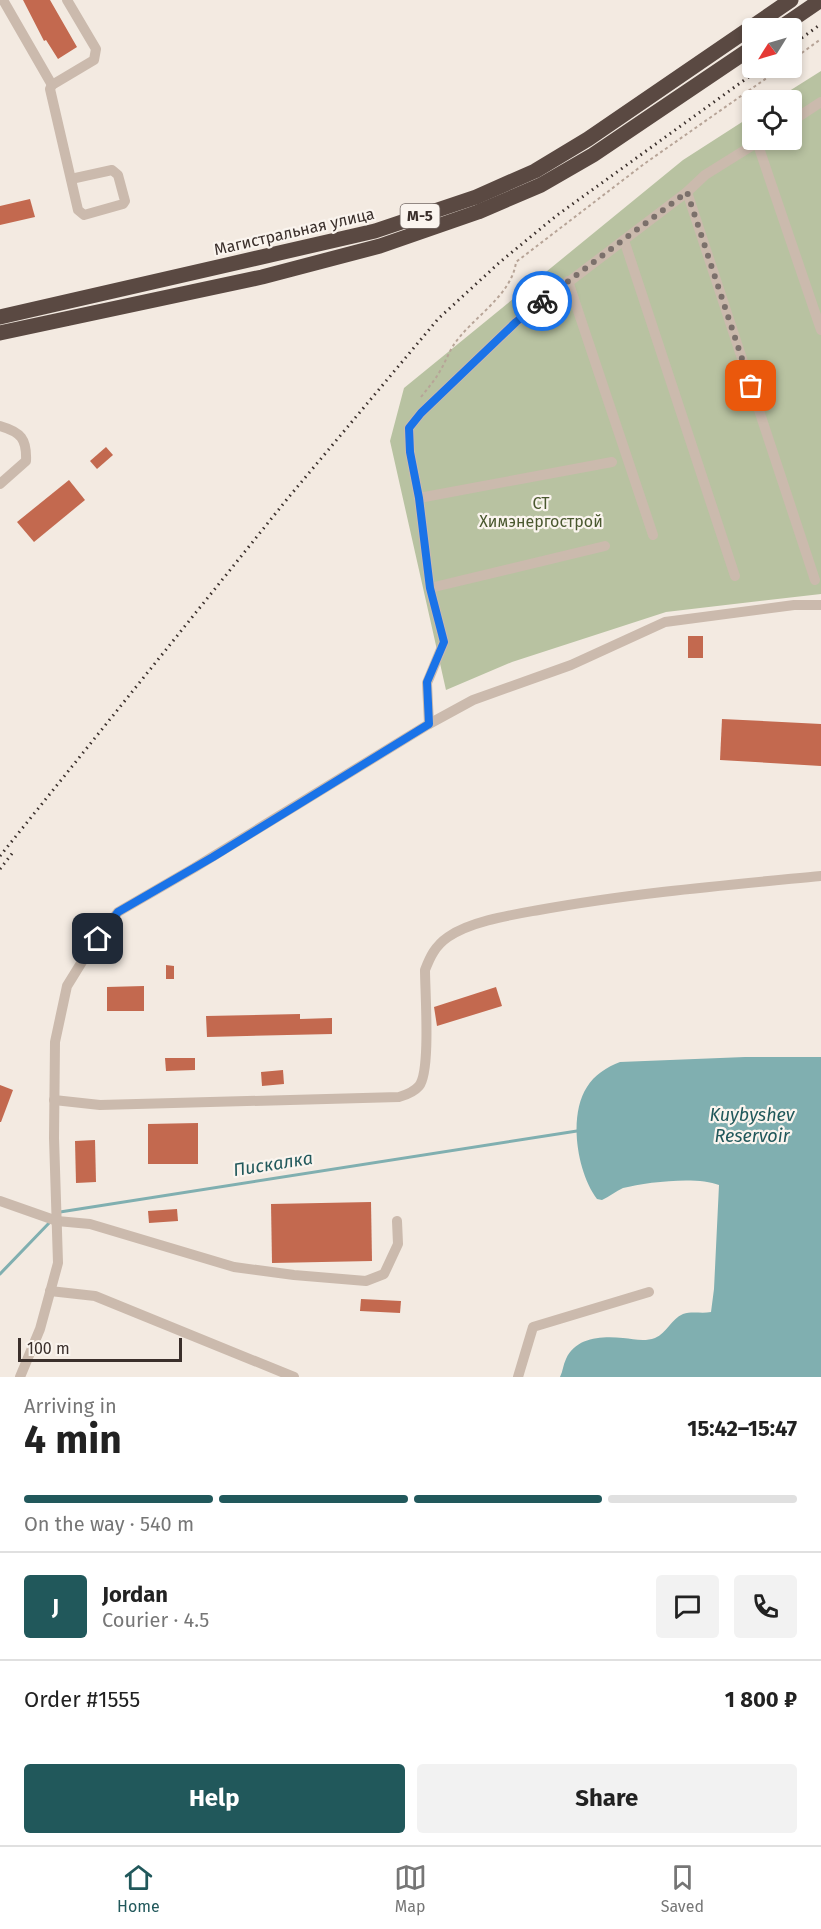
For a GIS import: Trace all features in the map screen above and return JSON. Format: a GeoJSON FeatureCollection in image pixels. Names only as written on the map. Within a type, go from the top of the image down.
{"type":"FeatureCollection","features":[{"type":"Feature","properties":{"kind":"highway","name":"Магистральная улица"},"geometry":{"type":"LineString","coordinates":[[0,317],[375,231],[476,197],[535,171],[588,139],[791,0]]}},
{"type":"Feature","properties":{"kind":"highway"},"geometry":{"type":"LineString","coordinates":[[795,18],[821,0]]}},
{"type":"Feature","properties":{"kind":"highway","name":"Магистральная улица"},"geometry":{"type":"LineString","coordinates":[[0,333],[262,277],[380,246],[478,212],[541,185],[593,155],[742,54]]}},
{"type":"Feature","properties":{"kind":"street"},"geometry":{"type":"LineString","coordinates":[[3,0],[52,85]]}},
{"type":"Feature","properties":{"kind":"street"},"geometry":{"type":"LineString","coordinates":[[67,0],[96,50],[94,60],[52,85],[50,92],[70,179],[78,210],[84,215],[122,206],[125,201],[116,171],[70,179]]}},
{"type":"Feature","properties":{"kind":"street"},"geometry":{"type":"LineString","coordinates":[[802,114],[821,102]]}},
{"type":"Feature","properties":{"kind":"street"},"geometry":{"type":"LineString","coordinates":[[429,724],[427,682],[444,642],[430,588],[419,498],[410,452],[409,428],[421,413],[516,322],[687,192],[705,175],[745,150]]}},
{"type":"Feature","properties":{"kind":"street"},"geometry":{"type":"LineString","coordinates":[[762,150],[821,330]]}},
{"type":"Feature","properties":{"kind":"street"},"geometry":{"type":"LineString","coordinates":[[687,192],[815,580]]}},
{"type":"Feature","properties":{"kind":"street"},"geometry":{"type":"LineString","coordinates":[[624,240],[735,576]]}},
{"type":"Feature","properties":{"kind":"street"},"geometry":{"type":"LineString","coordinates":[[568,281],[653,534]]}},
{"type":"Feature","properties":{"kind":"street"},"geometry":{"type":"LineString","coordinates":[[0,426],[21,436],[26,442],[27,450],[26,461],[0,484]]}},
{"type":"Feature","properties":{"kind":"street"},"geometry":{"type":"LineString","coordinates":[[419,498],[612,462]]}},
{"type":"Feature","properties":{"kind":"street"},"geometry":{"type":"LineString","coordinates":[[430,588],[604,546]]}},
{"type":"Feature","properties":{"kind":"street"},"geometry":{"type":"LineString","coordinates":[[20,1377],[40,1329],[58,1263],[55,1042],[67,986],[88,952],[118,912],[213,857],[429,724],[473,700],[571,665],[665,622],[794,605],[821,605]]}},
{"type":"Feature","properties":{"kind":"street"},"geometry":{"type":"LineString","coordinates":[[54,1100],[100,1106],[409,1094],[420,1086],[425,1070],[425,970],[437,946],[449,936],[508,916],[580,903],[821,876]]}},
{"type":"Feature","properties":{"kind":"street"},"geometry":{"type":"LineString","coordinates":[[0,1201],[57,1221],[90,1224],[234,1267],[366,1281],[384,1274],[398,1244],[397,1221]]}},
{"type":"Feature","properties":{"kind":"street"},"geometry":{"type":"LineString","coordinates":[[50,1291],[95,1296],[294,1377]]}},
{"type":"Feature","properties":{"kind":"street"},"geometry":{"type":"LineString","coordinates":[[518,1377],[533,1327],[649,1292]]}},
{"type":"Feature","properties":{"kind":"path"},"geometry":{"type":"LineString","coordinates":[[802,53],[821,39]]}},
{"type":"Feature","properties":{"kind":"path"},"geometry":{"type":"LineString","coordinates":[[420,399],[440,370],[452,347],[462,334],[480,318],[510,281],[516,262],[644,164],[767,78]]}},
{"type":"Feature","properties":{"kind":"green space","name":"СТ Химэнергострой"},"geometry":{"type":"Polygon","coordinates":[[[821,71],[821,594],[666,612],[512,662],[446,690],[390,441],[404,388],[683,160],[742,122],[742,150],[802,150],[802,90],[791,90],[821,71]]]}},
{"type":"Feature","properties":{"kind":"water","name":"Kuybyshev Reservoir"},"geometry":{"type":"Polygon","coordinates":[[[745,1057],[821,1057],[821,1377],[560,1377],[570,1352],[583,1342],[607,1337],[643,1340],[655,1338],[683,1314],[711,1312],[714,1289],[719,1185],[685,1180],[658,1182],[623,1188],[602,1200],[597,1199],[584,1174],[577,1144],[578,1113],[587,1087],[601,1072],[620,1062],[745,1057]]]}},
{"type":"Feature","properties":{"kind":"building"},"geometry":{"type":"Polygon","coordinates":[[[23,0],[50,0],[77,47],[58,59],[46,40],[44,41],[23,0]]]}},
{"type":"Feature","properties":{"kind":"building"},"geometry":{"type":"Polygon","coordinates":[[[30,199],[35,217],[0,225],[0,206],[30,199]]]}},
{"type":"Feature","properties":{"kind":"building"},"geometry":{"type":"Polygon","coordinates":[[[106,447],[113,455],[97,469],[90,461],[106,447]]]}},
{"type":"Feature","properties":{"kind":"building"},"geometry":{"type":"Polygon","coordinates":[[[69,480],[85,500],[34,542],[17,522],[69,480]]]}},
{"type":"Feature","properties":{"kind":"building"},"geometry":{"type":"Polygon","coordinates":[[[688,636],[703,636],[703,658],[688,658],[688,636]]]}},
{"type":"Feature","properties":{"kind":"building"},"geometry":{"type":"Polygon","coordinates":[[[722,719],[821,724],[821,766],[720,760],[722,719]]]}},
{"type":"Feature","properties":{"kind":"building"},"geometry":{"type":"Polygon","coordinates":[[[166,965],[174,966],[174,979],[166,979],[166,965]]]}},
{"type":"Feature","properties":{"kind":"building"},"geometry":{"type":"Polygon","coordinates":[[[144,986],[144,1011],[107,1011],[107,987],[144,986]]]}},
{"type":"Feature","properties":{"kind":"building"},"geometry":{"type":"Polygon","coordinates":[[[496,987],[502,1006],[437,1026],[434,1007],[496,987]]]}},
{"type":"Feature","properties":{"kind":"building"},"geometry":{"type":"Polygon","coordinates":[[[300,1014],[300,1019],[332,1018],[332,1034],[207,1037],[206,1016],[300,1014]]]}},
{"type":"Feature","properties":{"kind":"building"},"geometry":{"type":"Polygon","coordinates":[[[165,1058],[195,1058],[195,1070],[166,1071],[165,1058]]]}},
{"type":"Feature","properties":{"kind":"building"},"geometry":{"type":"Polygon","coordinates":[[[283,1070],[284,1084],[262,1086],[261,1072],[283,1070]]]}},
{"type":"Feature","properties":{"kind":"building"},"geometry":{"type":"Polygon","coordinates":[[[0,1085],[13,1090],[1,1122],[0,1122],[0,1085]]]}},
{"type":"Feature","properties":{"kind":"building"},"geometry":{"type":"Polygon","coordinates":[[[198,1123],[198,1164],[148,1164],[148,1124],[198,1123]]]}},
{"type":"Feature","properties":{"kind":"building"},"geometry":{"type":"Polygon","coordinates":[[[95,1140],[96,1182],[76,1183],[75,1141],[95,1140]]]}},
{"type":"Feature","properties":{"kind":"building"},"geometry":{"type":"Polygon","coordinates":[[[371,1202],[372,1261],[272,1263],[271,1204],[371,1202]]]}},
{"type":"Feature","properties":{"kind":"building"},"geometry":{"type":"Polygon","coordinates":[[[177,1209],[178,1221],[149,1223],[148,1211],[177,1209]]]}},
{"type":"Feature","properties":{"kind":"building"},"geometry":{"type":"Polygon","coordinates":[[[361,1299],[401,1301],[400,1313],[360,1311],[361,1299]]]}},
{"type":"Feature","properties":{"kind":"waterway","name":"Пискалка"},"geometry":{"type":"LineString","coordinates":[[60,1212],[577,1131]]}},
{"type":"Feature","properties":{"kind":"waterway","name":"Пискалка"},"geometry":{"type":"LineString","coordinates":[[0,1274],[51,1221]]}},
{"type":"Feature","properties":{"kind":"railway"},"geometry":{"type":"LineString","coordinates":[[802,38],[821,24]]}},
{"type":"Feature","properties":{"kind":"railway"},"geometry":{"type":"LineString","coordinates":[[0,856],[288,498],[438,319],[500,262],[556,216],[747,78]]}},
{"type":"Feature","properties":{"kind":"railway"},"geometry":{"type":"LineString","coordinates":[[0,869],[14,851]]}},
{"type":"Feature","properties":{"kind":"way so far"},"geometry":{"type":"LineString","coordinates":[[542,301],[687,192],[751,386]]}},
{"type":"Feature","properties":{"kind":"route"},"geometry":{"type":"LineString","coordinates":[[98,939],[118,912],[213,857],[429,724],[427,682],[444,642],[430,588],[419,498],[410,452],[409,428],[421,413],[516,322],[542,301]]}}]}
